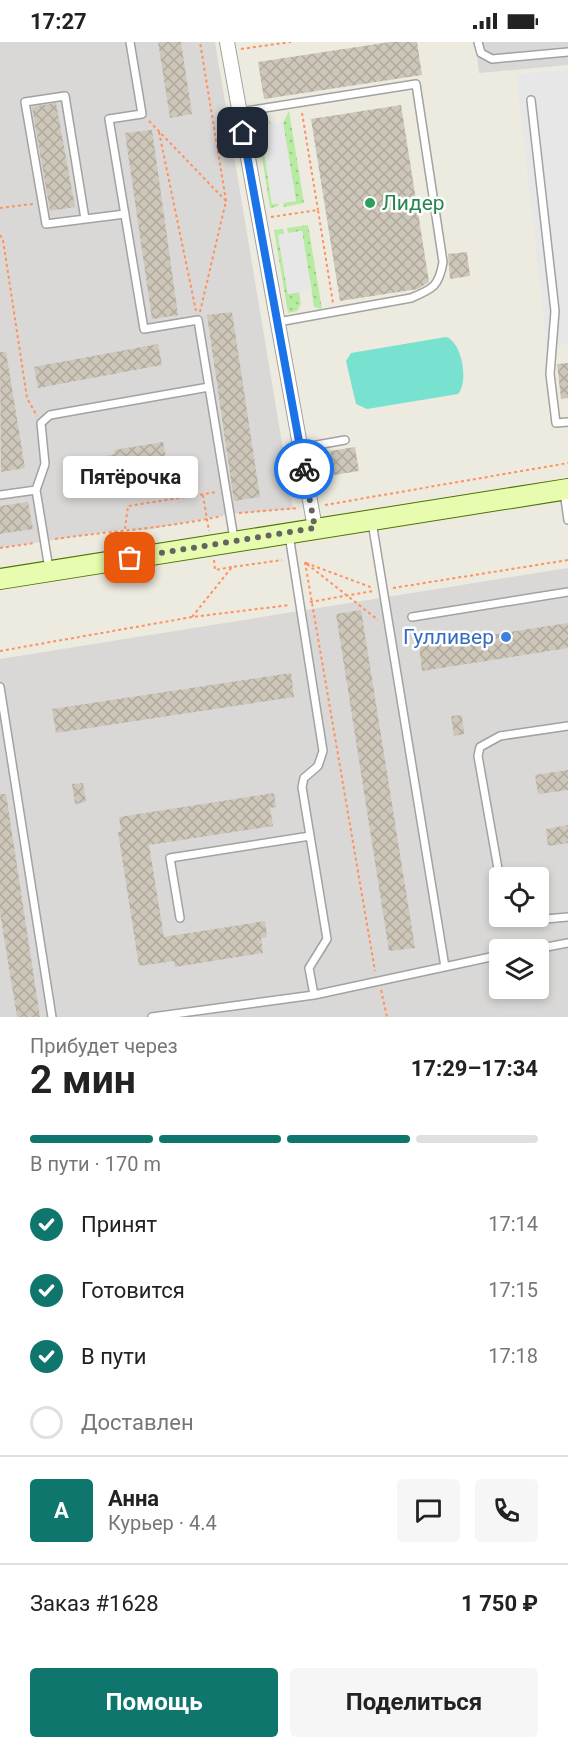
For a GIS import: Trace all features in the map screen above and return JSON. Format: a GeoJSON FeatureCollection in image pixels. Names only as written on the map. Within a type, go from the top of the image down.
{"type":"FeatureCollection","features":[{"type":"Feature","properties":{"kind":"main road"},"geometry":{"type":"LineString","coordinates":[[0,579],[566,489]]}},
{"type":"Feature","properties":{"kind":"street"},"geometry":{"type":"LineString","coordinates":[[228,44],[315,528]]}},
{"type":"Feature","properties":{"kind":"lane"},"geometry":{"type":"LineString","coordinates":[[130,42],[142,114],[109,119],[144,329],[198,320],[235,541]]}},
{"type":"Feature","properties":{"kind":"lane"},"geometry":{"type":"LineString","coordinates":[[478,42],[481,53],[492,59],[568,52]]}},
{"type":"Feature","properties":{"kind":"lane"},"geometry":{"type":"LineString","coordinates":[[240,112],[416,84],[443,262],[441,278],[430,290],[411,298],[278,322]]}},
{"type":"Feature","properties":{"kind":"lane"},"geometry":{"type":"LineString","coordinates":[[85,219],[65,96],[25,102],[46,224],[125,214]]}},
{"type":"Feature","properties":{"kind":"lane"},"geometry":{"type":"LineString","coordinates":[[531,100],[555,311],[550,374],[556,423],[568,422]]}},
{"type":"Feature","properties":{"kind":"lane"},"geometry":{"type":"LineString","coordinates":[[50,571],[36,490],[45,464],[41,423],[50,415],[209,387]]}},
{"type":"Feature","properties":{"kind":"lane"},"geometry":{"type":"LineString","coordinates":[[300,448],[345,440]]}},
{"type":"Feature","properties":{"kind":"lane"},"geometry":{"type":"LineString","coordinates":[[566,489],[568,520]]}},
{"type":"Feature","properties":{"kind":"lane"},"geometry":{"type":"LineString","coordinates":[[0,495],[36,490]]}},
{"type":"Feature","properties":{"kind":"lane"},"geometry":{"type":"LineString","coordinates":[[372,519],[445,967]]}},
{"type":"Feature","properties":{"kind":"lane"},"geometry":{"type":"LineString","coordinates":[[288,532],[324,751],[318,766],[303,778],[302,787],[327,939],[309,968],[314,995]]}},
{"type":"Feature","properties":{"kind":"lane"},"geometry":{"type":"LineString","coordinates":[[412,617],[568,592]]}},
{"type":"Feature","properties":{"kind":"lane"},"geometry":{"type":"LineString","coordinates":[[0,687],[52,1017]]}},
{"type":"Feature","properties":{"kind":"lane"},"geometry":{"type":"LineString","coordinates":[[498,867],[478,756],[480,747],[500,736],[568,726]]}},
{"type":"Feature","properties":{"kind":"lane"},"geometry":{"type":"LineString","coordinates":[[180,918],[170,858],[310,836]]}},
{"type":"Feature","properties":{"kind":"lane"},"geometry":{"type":"LineString","coordinates":[[549,920],[568,917]]}},
{"type":"Feature","properties":{"kind":"lane"},"geometry":{"type":"LineString","coordinates":[[549,947],[568,943]]}},
{"type":"Feature","properties":{"kind":"lane"},"geometry":{"type":"LineString","coordinates":[[152,1017],[314,995],[489,957]]}},
{"type":"Feature","properties":{"kind":"path"},"geometry":{"type":"LineString","coordinates":[[198,320],[226,201],[200,42]]}},
{"type":"Feature","properties":{"kind":"path"},"geometry":{"type":"LineString","coordinates":[[228,44],[291,42]]}},
{"type":"Feature","properties":{"kind":"path"},"geometry":{"type":"LineString","coordinates":[[300,103],[334,311]]}},
{"type":"Feature","properties":{"kind":"path"},"geometry":{"type":"LineString","coordinates":[[142,114],[226,201]]}},
{"type":"Feature","properties":{"kind":"path"},"geometry":{"type":"LineString","coordinates":[[159,132],[198,320]]}},
{"type":"Feature","properties":{"kind":"path"},"geometry":{"type":"LineString","coordinates":[[0,208],[43,203]]}},
{"type":"Feature","properties":{"kind":"path"},"geometry":{"type":"LineString","coordinates":[[259,219],[318,210]]}},
{"type":"Feature","properties":{"kind":"path"},"geometry":{"type":"LineString","coordinates":[[0,235],[3,240],[27,399],[41,423]]}},
{"type":"Feature","properties":{"kind":"path"},"geometry":{"type":"LineString","coordinates":[[0,548],[125,529],[146,530],[230,514],[311,506],[568,462]]}},
{"type":"Feature","properties":{"kind":"path"},"geometry":{"type":"LineString","coordinates":[[125,529],[128,506],[226,491]]}},
{"type":"Feature","properties":{"kind":"path"},"geometry":{"type":"LineString","coordinates":[[203,494],[208,519]]}},
{"type":"Feature","properties":{"kind":"path"},"geometry":{"type":"LineString","coordinates":[[0,651],[192,616],[299,603],[378,590],[305,562],[292,560],[215,570]]}},
{"type":"Feature","properties":{"kind":"path"},"geometry":{"type":"LineString","coordinates":[[382,589],[568,560]]}},
{"type":"Feature","properties":{"kind":"path"},"geometry":{"type":"LineString","coordinates":[[305,562],[349,595],[389,630]]}},
{"type":"Feature","properties":{"kind":"path"},"geometry":{"type":"LineString","coordinates":[[305,562],[377,981],[387,1017]]}},
{"type":"Feature","properties":{"kind":"path"},"geometry":{"type":"LineString","coordinates":[[192,616],[232,567]]}},
{"type":"Feature","properties":{"kind":"shaded area"},"geometry":{"type":"Polygon","coordinates":[[[0,42],[215,42],[293,509],[230,514],[146,530],[125,529],[0,548],[0,42]]]}},
{"type":"Feature","properties":{"kind":"shaded area"},"geometry":{"type":"Polygon","coordinates":[[[475,42],[568,42],[568,65],[479,73],[475,42]]]}},
{"type":"Feature","properties":{"kind":"shaded area"},"geometry":{"type":"Polygon","coordinates":[[[568,69],[568,344],[547,347],[516,74],[568,69]]]}},
{"type":"Feature","properties":{"kind":"shaded area"},"geometry":{"type":"Polygon","coordinates":[[[283,123],[296,201],[272,204],[260,125],[283,123]]]}},
{"type":"Feature","properties":{"kind":"shaded area"},"geometry":{"type":"Polygon","coordinates":[[[301,231],[312,290],[288,294],[278,235],[301,231]]]}},
{"type":"Feature","properties":{"kind":"shaded area"},"geometry":{"type":"Polygon","coordinates":[[[446,337],[456,346],[462,363],[463,381],[458,394],[367,409],[356,404],[346,361],[351,353],[446,337]]]}},
{"type":"Feature","properties":{"kind":"shaded area"},"geometry":{"type":"Polygon","coordinates":[[[568,568],[568,1017],[0,1017],[0,659],[568,568]]]}},
{"type":"Feature","properties":{"kind":"green space"},"geometry":{"type":"Polygon","coordinates":[[[289,111],[304,203],[284,207],[283,203],[296,201],[283,123],[289,111]]]}},
{"type":"Feature","properties":{"kind":"green space"},"geometry":{"type":"Polygon","coordinates":[[[256,119],[268,119],[271,124],[260,126],[272,204],[278,203],[279,206],[270,208],[256,119]]]}},
{"type":"Feature","properties":{"kind":"green space"},"geometry":{"type":"Polygon","coordinates":[[[308,225],[322,309],[314,307],[302,231],[288,233],[287,228],[308,225]]]}},
{"type":"Feature","properties":{"kind":"green space"},"geometry":{"type":"Polygon","coordinates":[[[283,229],[284,234],[278,235],[288,294],[299,292],[301,304],[297,311],[288,313],[274,230],[283,229]]]}},
{"type":"Feature","properties":{"kind":"building"},"geometry":{"type":"Polygon","coordinates":[[[158,42],[181,42],[192,114],[170,118],[158,42]]]}},
{"type":"Feature","properties":{"kind":"building"},"geometry":{"type":"Polygon","coordinates":[[[390,42],[417,42],[422,75],[264,99],[258,62],[390,42]]]}},
{"type":"Feature","properties":{"kind":"building"},"geometry":{"type":"Polygon","coordinates":[[[56,103],[75,207],[50,211],[32,107],[56,103]]]}},
{"type":"Feature","properties":{"kind":"building","name":"Лидер"},"geometry":{"type":"Polygon","coordinates":[[[401,105],[429,282],[418,289],[340,301],[311,119],[401,105]]]}},
{"type":"Feature","properties":{"kind":"building"},"geometry":{"type":"Polygon","coordinates":[[[152,130],[178,315],[152,319],[125,133],[152,130]]]}},
{"type":"Feature","properties":{"kind":"building"},"geometry":{"type":"Polygon","coordinates":[[[467,252],[470,276],[450,279],[448,254],[467,252]]]}},
{"type":"Feature","properties":{"kind":"building"},"geometry":{"type":"Polygon","coordinates":[[[232,312],[260,497],[234,501],[207,315],[232,312]]]}},
{"type":"Feature","properties":{"kind":"building"},"geometry":{"type":"Polygon","coordinates":[[[158,344],[162,365],[38,388],[34,367],[158,344]]]}},
{"type":"Feature","properties":{"kind":"building"},"geometry":{"type":"Polygon","coordinates":[[[0,352],[6,352],[25,468],[1,472],[0,352]]]}},
{"type":"Feature","properties":{"kind":"building"},"geometry":{"type":"Polygon","coordinates":[[[568,363],[568,398],[561,399],[557,364],[568,363]]]}},
{"type":"Feature","properties":{"kind":"building"},"geometry":{"type":"Polygon","coordinates":[[[163,442],[171,484],[94,497],[88,459],[115,454],[114,450],[163,442]]]}},
{"type":"Feature","properties":{"kind":"building"},"geometry":{"type":"Polygon","coordinates":[[[355,447],[359,471],[334,475],[330,451],[355,447]]]}},
{"type":"Feature","properties":{"kind":"building"},"geometry":{"type":"Polygon","coordinates":[[[28,502],[33,529],[0,534],[0,506],[28,502]]]}},
{"type":"Feature","properties":{"kind":"building"},"geometry":{"type":"Polygon","coordinates":[[[361,610],[415,948],[389,951],[336,614],[361,610]]]}},
{"type":"Feature","properties":{"kind":"building"},"geometry":{"type":"Polygon","coordinates":[[[568,623],[568,648],[422,671],[419,646],[568,623]]]}},
{"type":"Feature","properties":{"kind":"building"},"geometry":{"type":"Polygon","coordinates":[[[291,673],[294,697],[56,733],[52,709],[291,673]]]}},
{"type":"Feature","properties":{"kind":"building"},"geometry":{"type":"Polygon","coordinates":[[[462,715],[464,734],[454,736],[451,716],[462,715]]]}},
{"type":"Feature","properties":{"kind":"building"},"geometry":{"type":"Polygon","coordinates":[[[568,770],[568,790],[538,794],[535,775],[568,770]]]}},
{"type":"Feature","properties":{"kind":"building"},"geometry":{"type":"Polygon","coordinates":[[[83,783],[86,802],[75,804],[72,784],[83,783]]]}},
{"type":"Feature","properties":{"kind":"building"},"geometry":{"type":"Polygon","coordinates":[[[274,793],[276,807],[270,808],[273,826],[149,845],[164,937],[265,921],[267,937],[261,938],[263,953],[175,967],[174,961],[139,966],[118,832],[121,831],[119,817],[274,793]]]}},
{"type":"Feature","properties":{"kind":"building"},"geometry":{"type":"Polygon","coordinates":[[[0,794],[6,794],[40,1017],[17,1017],[0,913],[0,794]]]}},
{"type":"Feature","properties":{"kind":"building"},"geometry":{"type":"Polygon","coordinates":[[[568,825],[568,843],[548,846],[546,829],[568,825]]]}},
{"type":"Feature","properties":{"kind":"way so far"},"geometry":{"type":"LineString","coordinates":[[130,558],[315,528],[304,469]]}},
{"type":"Feature","properties":{"kind":"place","name":"Лидер"},"geometry":{"type":"Point","coordinates":[370,203]}},
{"type":"Feature","properties":{"kind":"place","name":"Пятёрочка"},"geometry":{"type":"Point","coordinates":[130,558]}},
{"type":"Feature","properties":{"kind":"place","name":"Гулливер"},"geometry":{"type":"Point","coordinates":[506,637]}},
{"type":"Feature","properties":{"kind":"route"},"geometry":{"type":"LineString","coordinates":[[243,133],[304,469]]}}]}
